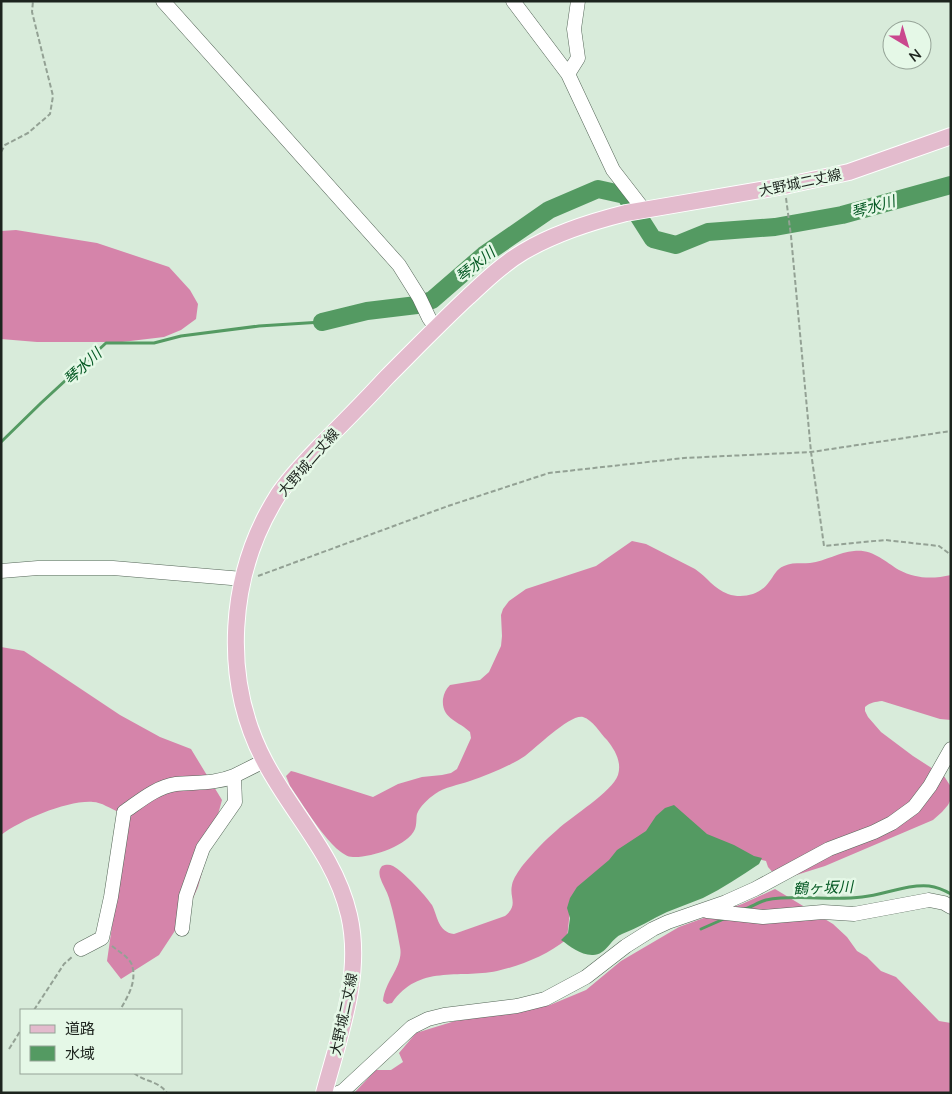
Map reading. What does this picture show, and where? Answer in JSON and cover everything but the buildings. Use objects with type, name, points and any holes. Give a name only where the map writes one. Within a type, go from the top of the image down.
[{"type":"main road","name":"大野城二丈線","points":[[324,1093],[352,982],[354,958],[350,917],[330,864],[264,761],[245,711],[236,659],[235,628],[243,579],[255,541],[279,494],[312,456],[436,328],[494,273],[522,253],[573,228],[644,210],[784,186],[849,172],[951,136]]},
{"type":"street","points":[[163,1],[399,265],[436,328]]},
{"type":"street","points":[[513,1],[568,74],[612,170],[644,210]]},
{"type":"street","points":[[568,74],[578,58],[574,29],[578,1]]},
{"type":"street","points":[[1,571],[38,568],[113,568],[243,579]]},
{"type":"street","points":[[338,1093],[343,1091],[412,1027],[428,1019],[444,1015],[517,1006],[545,998],[586,977],[638,937],[668,922],[726,902],[829,849],[874,832],[904,816],[914,807],[930,786],[951,749]]},
{"type":"street","points":[[81,949],[102,938],[111,897],[124,812],[152,792],[174,784],[221,781],[264,761]]},
{"type":"street","points":[[182,929],[186,896],[203,848],[235,802],[234,776]]},
{"type":"street","points":[[701,911],[763,918],[823,912],[854,914],[929,900],[944,903],[951,907]]},
{"type":"path","points":[[1,152],[4,146],[28,133],[50,114],[52,96],[32,12],[33,1]]},
{"type":"path","points":[[784,186],[791,236],[811,452],[824,546],[884,540],[939,546],[951,555]]},
{"type":"path","points":[[243,579],[259,576],[448,506],[548,473],[684,458],[811,452],[951,431]]},
{"type":"path","points":[[102,938],[132,964],[133,986],[121,1009]]},
{"type":"path","points":[[35,1009],[64,964],[81,949]]},
{"type":"path","points":[[9,1049],[20,1032]]},
{"type":"path","points":[[135,1074],[162,1086],[167,1093]]},
{"type":"shaded area","points":[[16,230],[97,243],[169,267],[190,290],[198,304],[196,319],[181,330],[164,337],[122,342],[37,342],[1,339],[1,231]]},
{"type":"shaded area","points":[[632,541],[646,544],[695,569],[719,589],[728,594],[739,596],[750,595],[761,590],[781,567],[816,562],[854,551],[873,554],[899,570],[918,577],[931,578],[951,575],[951,720],[940,719],[882,701],[871,703],[865,707],[868,717],[881,732],[944,776],[951,787],[951,799],[948,805],[933,820],[825,866],[790,877],[775,875],[768,867],[766,861],[749,857],[570,910],[567,939],[543,955],[516,966],[497,971],[440,975],[427,978],[414,983],[392,1003],[387,1004],[383,1001],[384,993],[397,967],[400,947],[391,904],[380,877],[379,871],[382,866],[393,866],[414,884],[432,905],[439,923],[449,933],[454,934],[505,916],[513,905],[511,890],[520,869],[548,838],[608,789],[618,775],[619,765],[617,756],[610,744],[593,724],[583,717],[577,717],[553,732],[525,756],[512,764],[435,794],[420,808],[417,814],[415,829],[405,841],[388,850],[360,857],[345,855],[327,839],[290,786],[286,776],[291,771],[373,797],[398,784],[422,777],[451,773],[457,769],[471,738],[470,732],[452,719],[445,711],[443,706],[444,695],[450,685],[480,680],[489,672],[501,646],[501,615],[509,601],[526,589],[596,566]]},
{"type":"shaded area","points":[[1,647],[24,651],[120,715],[160,737],[191,749],[222,800],[198,887],[186,914],[159,955],[121,979],[107,961],[118,884],[119,812],[96,802],[71,804],[32,817],[1,835]]},
{"type":"shaded area","points":[[775,889],[833,924],[847,937],[857,951],[867,957],[881,971],[896,977],[939,1021],[951,1023],[951,1093],[354,1093],[376,1070],[391,1070],[403,1062],[399,1053],[416,1033],[455,1021],[550,1005],[586,990],[621,961],[679,927],[742,904]]},
{"type":"water","points":[[674,805],[707,834],[762,858],[759,864],[703,898],[667,912],[618,936],[605,950],[597,955],[583,954],[561,940],[568,933],[570,918],[567,908],[570,898],[577,887],[609,860],[617,850],[646,831],[656,816],[665,808]]},
{"type":"waterway","name":"琴水川","points":[[322,322],[367,311],[417,305],[432,300],[484,255],[549,210],[598,189],[625,195],[653,239],[676,245],[708,232],[775,227],[842,215],[951,185]]},
{"type":"waterway","name":"琴水川","points":[[1,442],[106,343],[154,343],[181,336],[259,326],[322,322]]},
{"type":"waterway","name":"鶴ヶ坂川","points":[[745,909],[766,900],[777,898],[850,898],[921,886],[935,887],[951,894]]},
{"type":"waterway","name":"鶴ヶ坂川","points":[[701,929],[726,918]]}]
